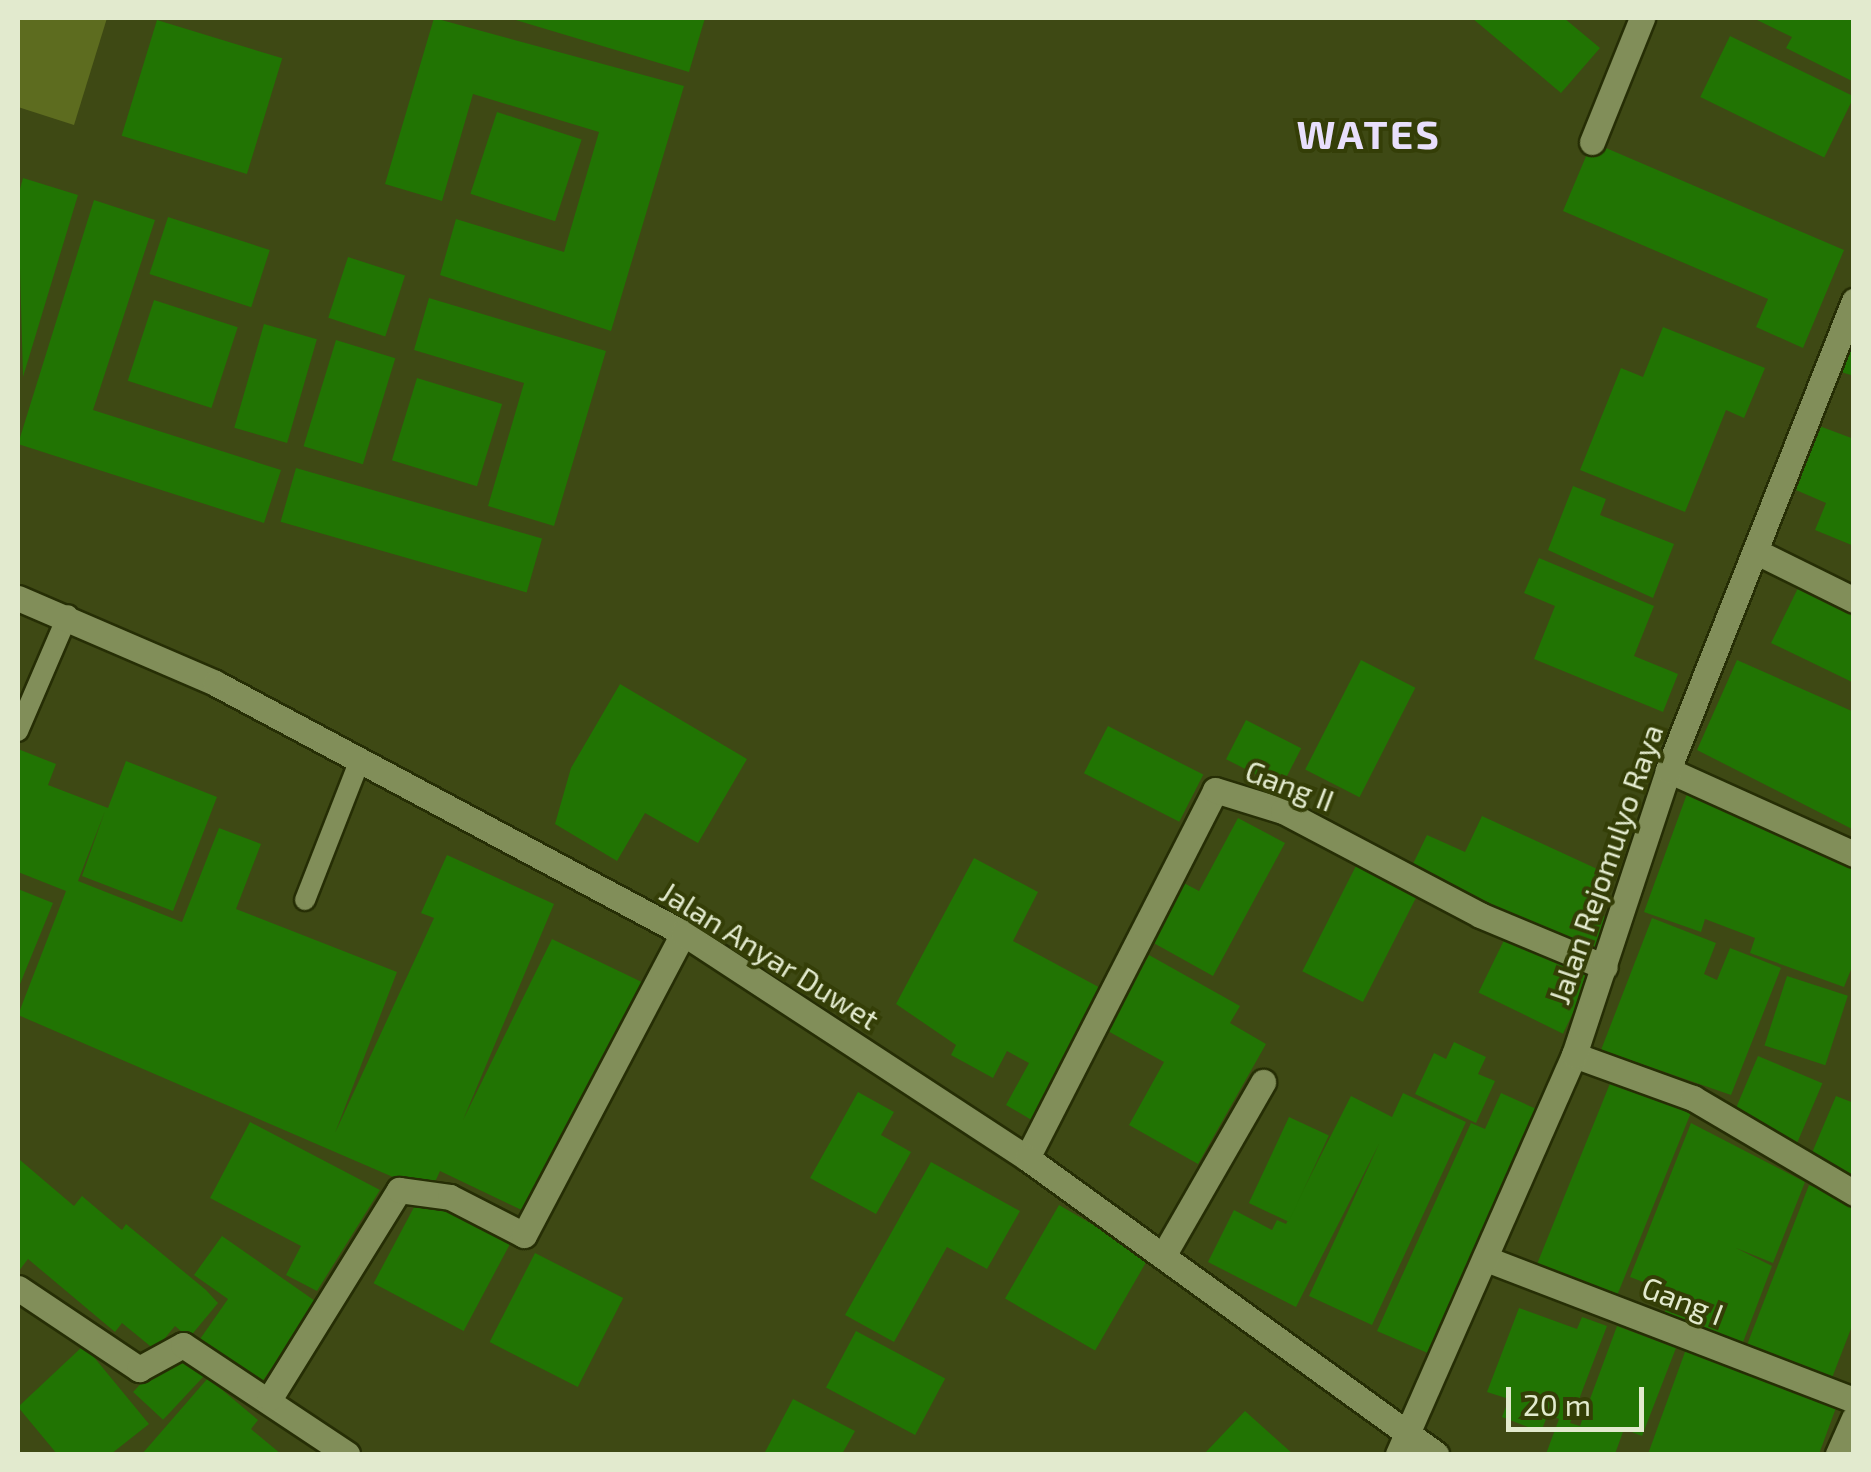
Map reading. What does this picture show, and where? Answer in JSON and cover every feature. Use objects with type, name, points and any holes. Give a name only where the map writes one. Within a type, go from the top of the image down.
[{"type":"street","points":[[1592,142],[1642,18]]},
{"type":"street","name":"Jalan Rejomulyo Raya","points":[[1404,1449],[1489,1260],[1574,1055],[1668,770],[1854,302]]},
{"type":"street","points":[[1755,552],[1854,600]]},
{"type":"street","name":"Jalan Anyar Duwet","points":[[18,598],[68,615],[360,760],[682,933],[1027,1158],[1163,1256],[1404,1449],[1436,1454]]},
{"type":"street","points":[[1668,770],[1854,854]]},
{"type":"street","name":"Gang II","points":[[1027,1158],[1215,790],[1283,811],[1480,914],[1606,967]]},
{"type":"street","points":[[270,1398],[398,1190],[450,1198],[524,1235],[682,933]]},
{"type":"street","points":[[1574,1055],[1693,1098],[1854,1194]]},
{"type":"street","points":[[1163,1256],[1263,1082]]},
{"type":"street","name":"Gang I","points":[[1489,1260],[1854,1400]]},
{"type":"street","points":[[18,1288],[139,1369],[176,1344],[270,1398],[347,1454]]},
{"type":"street","points":[[1838,1454],[1854,1418]]},
{"type":"lane","points":[[18,731],[68,615]]},
{"type":"lane","points":[[305,900],[360,760]]},
{"type":"green space","points":[[18,18],[107,18],[74,125],[18,107]]},
{"type":"building","points":[[434,18],[684,86],[611,331],[440,275],[456,219],[564,252],[599,132],[473,94],[442,201],[385,184]]},
{"type":"building","points":[[509,18],[705,18],[689,72]]},
{"type":"building","points":[[1472,18],[1564,18],[1600,48],[1561,93]]},
{"type":"building","points":[[1753,18],[1854,18],[1854,82],[1786,48],[1792,37]]},
{"type":"building","points":[[157,20],[282,58],[247,174],[122,136]]},
{"type":"building","points":[[1730,36],[1854,96],[1824,158],[1700,97]]},
{"type":"building","points":[[497,112],[582,140],[555,221],[470,194]]},
{"type":"building","points":[[1592,142],[1844,250],[1803,348],[1756,327],[1768,299],[1563,211]]},
{"type":"building","points":[[23,178],[78,195],[23,377],[18,196]]},
{"type":"building","points":[[94,200],[155,220],[93,410],[281,470],[264,523],[18,444]]},
{"type":"building","points":[[168,217],[270,250],[251,307],[149,274]]},
{"type":"building","points":[[348,257],[405,276],[385,336],[328,318]]},
{"type":"building","points":[[429,298],[606,351],[554,526],[488,506],[524,383],[414,350]]},
{"type":"building","points":[[154,300],[238,327],[211,408],[128,381]]},
{"type":"building","points":[[264,324],[317,339],[287,443],[234,428]]},
{"type":"building","points":[[1663,327],[1765,368],[1744,418],[1726,410],[1685,512],[1580,470],[1621,368],[1643,377]]},
{"type":"building","points":[[1854,336],[1854,376],[1841,372]]},
{"type":"building","points":[[336,340],[395,358],[363,464],[304,446]]},
{"type":"building","points":[[417,378],[502,404],[477,486],[392,460]]},
{"type":"building","points":[[1814,424],[1854,439],[1854,546],[1815,530],[1826,503],[1789,487]]},
{"type":"building","points":[[296,468],[542,539],[527,592],[281,522]]},
{"type":"building","points":[[1573,486],[1606,499],[1600,515],[1674,544],[1653,598],[1548,550]]},
{"type":"building","points":[[1539,558],[1654,606],[1634,656],[1678,674],[1663,712],[1534,659],[1555,606],[1524,593]]},
{"type":"building","points":[[1798,588],[1854,615],[1852,682],[1771,643]]},
{"type":"building","points":[[1361,660],[1415,688],[1360,797],[1305,770]]},
{"type":"building","points":[[1737,660],[1854,712],[1854,830],[1697,750]]},
{"type":"building","points":[[620,684],[747,759],[698,843],[645,813],[617,861],[555,824],[571,768]]},
{"type":"building","points":[[1246,720],[1301,748],[1281,787],[1226,759]]},
{"type":"building","points":[[1108,726],[1203,775],[1179,822],[1084,773]]},
{"type":"building","points":[[18,749],[56,764],[48,785],[108,808],[126,761],[217,797],[173,911],[82,876],[105,811],[78,881],[182,922],[219,828],[261,844],[236,909],[397,972],[335,1133],[434,918],[421,913],[447,855],[554,904],[463,1120],[552,939],[648,985],[530,1214],[440,1171],[430,1193],[18,1015],[66,891],[18,872]]},
{"type":"building","points":[[1688,791],[1854,867],[1854,962],[1844,987],[1750,953],[1755,938],[1705,919],[1701,932],[1644,912]]},
{"type":"building","points":[[1482,816],[1608,874],[1591,910],[1611,919],[1595,955],[1410,870],[1427,835],[1465,852]]},
{"type":"building","points":[[1238,818],[1285,843],[1213,976],[1150,941],[1182,882],[1199,891]]},
{"type":"building","points":[[974,858],[1038,892],[1013,941],[1106,991],[1035,1122],[1006,1105],[1029,1063],[1007,1051],[993,1078],[951,1055],[956,1045],[896,1004]]},
{"type":"building","points":[[1360,858],[1421,889],[1363,1002],[1302,971]]},
{"type":"building","points":[[18,889],[53,903],[18,989]]},
{"type":"building","points":[[1652,918],[1716,943],[1704,974],[1717,980],[1730,948],[1781,968],[1731,1095],[1601,1050]]},
{"type":"building","points":[[1507,934],[1591,975],[1563,1034],[1479,992]]},
{"type":"building","points":[[1149,955],[1240,1006],[1230,1023],[1266,1044],[1198,1164],[1129,1125],[1164,1062],[1106,1030]]},
{"type":"building","points":[[1787,976],[1848,996],[1825,1065],[1764,1045]]},
{"type":"building","points":[[1454,1042],[1486,1057],[1478,1074],[1495,1081],[1476,1123],[1415,1094],[1434,1053],[1446,1059]]},
{"type":"building","points":[[1758,1056],[1822,1083],[1796,1145],[1732,1118]]},
{"type":"building","points":[[1613,1076],[1693,1108],[1614,1303],[1534,1271]]},
{"type":"building","points":[[858,1092],[894,1112],[881,1135],[911,1152],[876,1214],[810,1178]]},
{"type":"building","points":[[1403,1093],[1466,1122],[1372,1325],[1309,1296],[1379,1144],[1296,1307],[1208,1262],[1234,1210],[1272,1230],[1277,1220],[1286,1224],[1351,1096],[1392,1117]]},
{"type":"building","points":[[1501,1093],[1543,1112],[1439,1358],[1377,1331],[1471,1123],[1485,1129]]},
{"type":"building","points":[[1836,1096],[1854,1103],[1854,1188],[1806,1167]]},
{"type":"building","points":[[1289,1117],[1329,1136],[1289,1222],[1249,1203]]},
{"type":"building","points":[[250,1122],[380,1190],[317,1291],[286,1275],[301,1246],[210,1198]]},
{"type":"building","points":[[1691,1123],[1805,1182],[1773,1263],[1736,1248],[1772,1266],[1740,1350],[1662,1319],[1672,1293],[1630,1277]]},
{"type":"building","points":[[20,1160],[74,1206],[82,1196],[122,1230],[126,1224],[206,1290],[218,1303],[189,1338],[175,1326],[155,1350],[122,1323],[115,1332],[28,1259],[18,1272]]},
{"type":"building","points":[[931,1162],[1020,1211],[987,1269],[947,1247],[894,1342],[845,1315]]},
{"type":"building","points":[[1809,1185],[1854,1202],[1854,1321],[1830,1383],[1745,1350]]},
{"type":"building","points":[[421,1194],[511,1242],[464,1331],[374,1283]]},
{"type":"building","points":[[1059,1205],[1149,1257],[1095,1351],[1005,1299]]},
{"type":"building","points":[[222,1236],[318,1303],[259,1386],[198,1342],[228,1299],[194,1275]]},
{"type":"building","points":[[535,1253],[623,1298],[578,1387],[490,1342]]},
{"type":"building","points":[[1519,1308],[1577,1329],[1582,1317],[1607,1326],[1570,1423],[1580,1426],[1617,1326],[1676,1348],[1642,1436],[1624,1429],[1615,1454],[1546,1454],[1559,1419],[1548,1414],[1541,1432],[1502,1417],[1509,1399],[1487,1392]]},
{"type":"building","points":[[856,1331],[945,1378],[915,1435],[826,1388]]},
{"type":"building","points":[[84,1345],[149,1424],[111,1454],[57,1454],[18,1407]]},
{"type":"building","points":[[174,1348],[204,1376],[163,1420],[133,1392]]},
{"type":"building","points":[[1686,1349],[1837,1405],[1819,1454],[1648,1454]]},
{"type":"building","points":[[208,1378],[258,1420],[251,1429],[281,1454],[142,1454]]},
{"type":"building","points":[[793,1399],[855,1431],[842,1454],[764,1454]]},
{"type":"building","points":[[1245,1411],[1293,1454],[1204,1454]]},
{"type":"district","name":"WATES","points":[[1369,133]]}]
